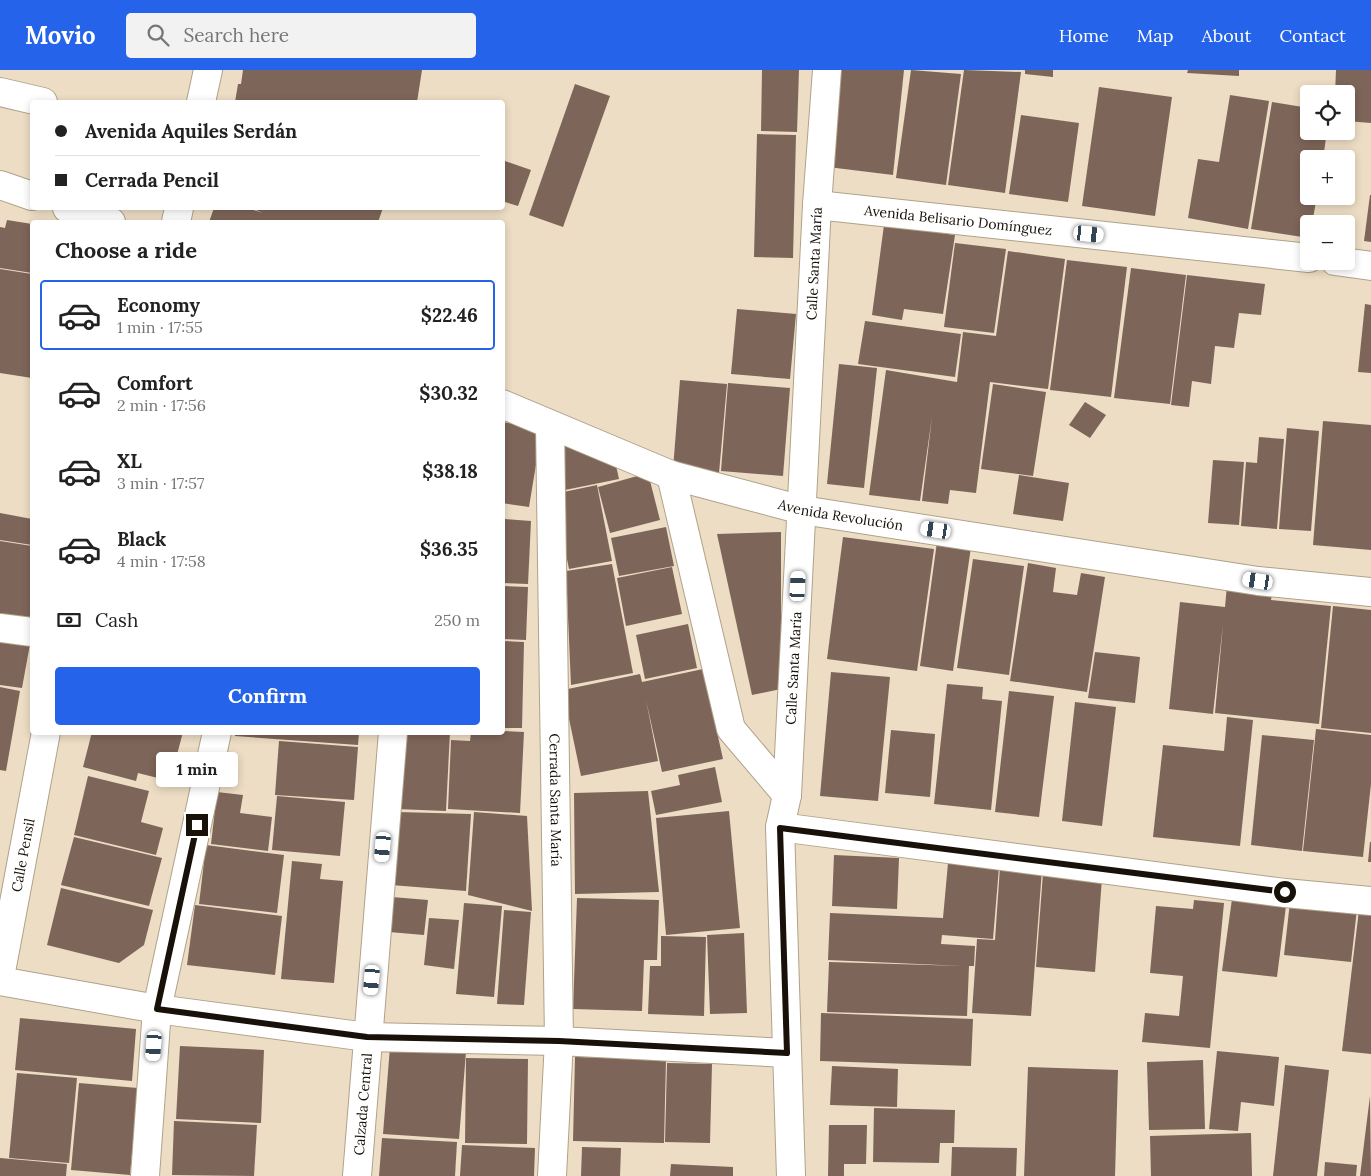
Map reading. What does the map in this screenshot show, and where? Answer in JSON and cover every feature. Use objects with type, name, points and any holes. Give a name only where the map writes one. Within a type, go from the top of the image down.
[{"type":"street","points":[[201,100],[208,70]]},
{"type":"street","name":"Calle Santa María","points":[[791,1176],[780,828],[787,795],[818,205],[827,70]]},
{"type":"street","points":[[0,92],[34,100]]},
{"type":"street","points":[[0,185],[30,195]]},
{"type":"street","name":"Avenida Belisario Domínguez","points":[[818,205],[1300,257]]},
{"type":"street","points":[[73,210],[105,220]]},
{"type":"street","points":[[1355,264],[1371,266]]},
{"type":"street","name":"Avenida Revolución","points":[[505,405],[671,475],[802,510],[1258,581],[1371,592]]},
{"type":"street","name":"Cerrada Santa María","points":[[550,425],[559,1041],[552,1176]]},
{"type":"street","points":[[671,475],[731,729],[787,795]]},
{"type":"street","points":[[0,628],[30,632]]},
{"type":"street","name":"Calle Pensil","points":[[0,979],[45,735]]},
{"type":"street","points":[[145,1176],[157,1009],[217,735]]},
{"type":"street","name":"Calzada Central","points":[[357,1176],[393,735]]},
{"type":"street","points":[[780,828],[1285,892],[1371,901]]},
{"type":"street","points":[[0,979],[157,1009],[367,1037],[559,1041],[787,1053]]},
{"type":"building","points":[[243,70],[422,70],[417,100],[235,100],[238,84],[241,84]]},
{"type":"building","points":[[762,70],[799,70],[797,132],[761,131]]},
{"type":"building","points":[[838,70],[904,70],[893,175],[828,167]]},
{"type":"building","points":[[911,70],[961,74],[946,185],[896,178]]},
{"type":"building","points":[[964,70],[1021,72],[1005,193],[948,185]]},
{"type":"building","points":[[1025,70],[1053,70],[1053,77],[1025,74]]},
{"type":"building","points":[[1188,70],[1239,70],[1239,76],[1187,73]]},
{"type":"building","points":[[1336,70],[1371,70],[1371,123],[1355,122],[1355,85],[1335,85]]},
{"type":"building","points":[[575,84],[610,96],[563,227],[529,215]]},
{"type":"building","points":[[1099,87],[1172,97],[1155,216],[1082,206]]},
{"type":"building","points":[[1230,95],[1269,101],[1248,229],[1188,218],[1198,159],[1219,162]]},
{"type":"building","points":[[1272,102],[1300,107],[1300,140],[1326,140],[1324,150],[1300,150],[1300,205],[1315,205],[1314,215],[1300,215],[1300,237],[1251,229]]},
{"type":"building","points":[[1021,115],[1079,123],[1068,202],[1009,194]]},
{"type":"building","points":[[757,134],[796,135],[793,258],[754,257]]},
{"type":"building","points":[[505,161],[531,170],[518,206],[505,202]]},
{"type":"building","points":[[1371,195],[1371,242],[1364,241]]},
{"type":"building","points":[[213,210],[253,210],[263,213],[256,210],[382,210],[379,220],[210,220]]},
{"type":"building","points":[[7,220],[30,224],[30,273],[0,268],[0,227],[5,228]]},
{"type":"building","points":[[884,225],[955,235],[943,314],[904,309],[902,320],[872,315]]},
{"type":"building","points":[[955,243],[1006,249],[994,333],[944,327]]},
{"type":"building","points":[[1008,251],[1065,259],[1048,389],[990,382],[976,493],[950,490],[948,504],[922,501],[932,417],[920,501],[869,495],[886,370],[957,382],[963,332],[996,336]]},
{"type":"building","points":[[1067,260],[1127,267],[1111,397],[1050,390]]},
{"type":"building","points":[[1131,268],[1186,275],[1170,404],[1114,398]]},
{"type":"building","points":[[0,269],[30,274],[30,378],[0,373]]},
{"type":"building","points":[[1187,275],[1265,284],[1261,315],[1239,313],[1234,348],[1215,346],[1211,384],[1192,381],[1189,407],[1171,405]]},
{"type":"building","points":[[1365,304],[1371,305],[1371,373],[1358,372]]},
{"type":"building","points":[[737,309],[796,314],[790,379],[731,374]]},
{"type":"building","points":[[865,321],[961,334],[955,377],[858,364]]},
{"type":"building","points":[[839,364],[877,368],[864,488],[827,484]]},
{"type":"building","points":[[680,380],[727,384],[719,473],[673,469]]},
{"type":"building","points":[[728,383],[790,388],[783,476],[721,471]]},
{"type":"building","points":[[993,384],[1046,392],[1033,476],[981,469]]},
{"type":"building","points":[[1085,402],[1106,415],[1090,438],[1069,425]]},
{"type":"building","points":[[1323,421],[1371,425],[1371,550],[1313,545]]},
{"type":"building","points":[[505,422],[542,428],[529,507],[505,503]]},
{"type":"building","points":[[1287,428],[1319,431],[1311,531],[1279,529]]},
{"type":"building","points":[[1259,437],[1284,439],[1277,529],[1241,526],[1246,462],[1257,463]]},
{"type":"building","points":[[574,443],[615,461],[619,479],[565,490],[556,447]]},
{"type":"building","points":[[1213,460],[1244,462],[1239,525],[1208,523]]},
{"type":"building","points":[[648,473],[660,520],[610,533],[598,487]]},
{"type":"building","points":[[1019,475],[1069,483],[1063,521],[1013,514]]},
{"type":"building","points":[[597,485],[612,561],[569,569],[554,494]]},
{"type":"building","points":[[0,513],[30,519],[30,545],[0,540]]},
{"type":"building","points":[[505,519],[531,521],[528,584],[505,583]]},
{"type":"building","points":[[666,527],[674,566],[619,576],[611,538]]},
{"type":"building","points":[[781,532],[781,689],[752,695],[717,534]]},
{"type":"building","points":[[843,537],[934,549],[917,671],[827,659]]},
{"type":"building","points":[[0,541],[30,546],[30,629],[0,624]]},
{"type":"building","points":[[937,542],[971,547],[953,671],[920,666]]},
{"type":"building","points":[[973,559],[1024,566],[1009,675],[957,668]]},
{"type":"building","points":[[1028,563],[1056,568],[1053,592],[1077,595],[1081,573],[1105,577],[1087,692],[1010,681]]},
{"type":"building","points":[[612,564],[633,673],[571,685],[566,571]]},
{"type":"building","points":[[672,567],[682,614],[626,626],[617,578]]},
{"type":"building","points":[[1227,585],[1273,589],[1271,600],[1331,606],[1319,724],[1215,713],[1223,624],[1213,714],[1169,709],[1180,602],[1225,607]]},
{"type":"building","points":[[505,586],[528,587],[526,640],[505,639]]},
{"type":"building","points":[[1333,606],[1371,610],[1371,733],[1321,728]]},
{"type":"building","points":[[688,624],[697,668],[645,679],[636,635]]},
{"type":"building","points":[[0,639],[30,644],[22,688],[0,685]]},
{"type":"building","points":[[505,641],[524,642],[522,728],[505,728]]},
{"type":"building","points":[[1095,652],[1140,657],[1135,703],[1088,698]]},
{"type":"building","points":[[703,669],[723,759],[662,772],[646,700],[658,761],[581,776],[563,690],[640,674],[642,682]]},
{"type":"building","points":[[831,672],[890,677],[878,801],[820,796]]},
{"type":"building","points":[[947,684],[983,687],[982,699],[1002,701],[991,810],[934,804]]},
{"type":"building","points":[[0,687],[20,691],[6,771],[0,770]]},
{"type":"building","points":[[1009,691],[1054,696],[1039,817],[995,812]]},
{"type":"building","points":[[1075,702],[1116,707],[1102,826],[1062,821]]},
{"type":"building","points":[[1227,717],[1253,720],[1240,846],[1153,837],[1163,745],[1224,751]]},
{"type":"building","points":[[1316,729],[1371,735],[1371,784],[1363,857],[1303,851]]},
{"type":"building","points":[[891,730],[935,734],[930,797],[885,793]]},
{"type":"building","points":[[505,731],[524,732],[520,813],[448,809],[451,740],[470,741],[471,735],[505,735]]},
{"type":"building","points":[[91,735],[182,735],[170,781],[138,773],[136,781],[83,767]]},
{"type":"building","points":[[235,735],[359,735],[358,745]]},
{"type":"building","points":[[399,735],[450,735],[446,811],[396,809]]},
{"type":"building","points":[[1262,735],[1314,740],[1302,851],[1251,845]]},
{"type":"building","points":[[279,741],[358,747],[354,800],[275,795]]},
{"type":"building","points":[[715,767],[722,802],[656,815],[651,791],[680,785],[678,775]]},
{"type":"building","points":[[88,776],[149,791],[141,822],[163,828],[156,855],[74,835]]},
{"type":"building","points":[[648,791],[659,892],[575,894],[574,793]]},
{"type":"building","points":[[217,792],[243,795],[240,813],[272,817],[268,851],[211,844]]},
{"type":"building","points":[[277,796],[345,802],[340,856],[272,850]]},
{"type":"building","points":[[729,811],[740,928],[666,935],[656,818]]},
{"type":"building","points":[[398,812],[471,814],[466,891],[391,885]]},
{"type":"building","points":[[474,812],[527,816],[532,911],[468,895]]},
{"type":"building","points":[[74,837],[162,858],[149,906],[61,885]]},
{"type":"building","points":[[1370,842],[1371,862],[1368,862]]},
{"type":"building","points":[[206,845],[284,855],[277,913],[199,904]]},
{"type":"building","points":[[834,855],[899,858],[897,909],[832,906]]},
{"type":"building","points":[[292,861],[322,864],[320,879],[343,881],[334,983],[281,979]]},
{"type":"building","points":[[948,863],[999,867],[993,939],[942,935],[941,944],[975,946],[974,966],[969,966],[967,1016],[827,1012],[829,962],[963,966],[828,960],[830,913],[943,918]]},
{"type":"building","points":[[1000,867],[1042,869],[1031,1016],[972,1013],[977,939],[995,940]]},
{"type":"building","points":[[1043,873],[1102,878],[1095,972],[1036,967]]},
{"type":"building","points":[[61,888],[153,910],[144,945],[119,963],[47,945]]},
{"type":"building","points":[[392,897],[428,900],[424,935],[389,932]]},
{"type":"building","points":[[577,898],[659,900],[657,960],[644,960],[642,1011],[573,1009]]},
{"type":"building","points":[[1232,899],[1286,906],[1277,977],[1222,971]]},
{"type":"building","points":[[1194,900],[1224,903],[1210,1048],[1142,1042],[1145,1013],[1179,1016],[1183,976],[1150,973],[1156,906],[1193,909]]},
{"type":"building","points":[[1290,902],[1357,909],[1351,962],[1284,955]]},
{"type":"building","points":[[464,903],[502,906],[494,997],[456,994]]},
{"type":"building","points":[[195,905],[282,916],[275,975],[187,965]]},
{"type":"building","points":[[504,910],[531,912],[524,1005],[497,1004]]},
{"type":"building","points":[[1359,910],[1371,911],[1371,1054],[1342,1051]]},
{"type":"building","points":[[429,918],[459,920],[454,969],[424,965]]},
{"type":"building","points":[[744,933],[747,1013],[710,1014],[707,935]]},
{"type":"building","points":[[661,936],[706,937],[704,1016],[648,1014],[650,966],[661,966]]},
{"type":"building","points":[[821,1013],[973,1019],[971,1066],[820,1061]]},
{"type":"building","points":[[20,1018],[136,1029],[132,1081],[15,1070]]},
{"type":"building","points":[[180,1046],[264,1050],[261,1123],[176,1119]]},
{"type":"building","points":[[390,1047],[466,1052],[459,1139],[383,1134]]},
{"type":"building","points":[[1217,1051],[1279,1057],[1274,1106],[1241,1102],[1238,1131],[1209,1129]]},
{"type":"building","points":[[575,1057],[666,1059],[664,1143],[573,1141]]},
{"type":"building","points":[[466,1058],[528,1059],[527,1144],[465,1143]]},
{"type":"building","points":[[1203,1060],[1205,1129],[1149,1130],[1147,1062]]},
{"type":"building","points":[[667,1063],[712,1064],[710,1143],[665,1142]]},
{"type":"building","points":[[1285,1065],[1329,1070],[1317,1176],[1273,1176]]},
{"type":"building","points":[[832,1066],[898,1069],[897,1107],[830,1105]]},
{"type":"building","points":[[1028,1067],[1118,1070],[1115,1176],[1024,1176]]},
{"type":"building","points":[[17,1073],[77,1078],[69,1163],[9,1158]]},
{"type":"building","points":[[79,1083],[138,1088],[130,1175],[71,1170]]},
{"type":"building","points":[[1370,1096],[1371,1176],[1360,1176]]},
{"type":"building","points":[[874,1108],[955,1110],[954,1143],[940,1143],[939,1163],[873,1162]]},
{"type":"building","points":[[174,1121],[257,1125],[254,1176],[172,1175]]},
{"type":"building","points":[[829,1125],[867,1125],[866,1164],[844,1164],[844,1176],[828,1176]]},
{"type":"building","points":[[1251,1133],[1252,1176],[1151,1176],[1150,1136]]},
{"type":"building","points":[[382,1138],[457,1142],[455,1176],[379,1176]]},
{"type":"building","points":[[462,1145],[535,1148],[534,1176],[460,1176]]},
{"type":"building","points":[[582,1147],[621,1148],[620,1176],[581,1176]]},
{"type":"building","points":[[952,1147],[1017,1148],[1016,1176],[951,1176]]},
{"type":"building","points":[[0,1158],[67,1164],[66,1176],[0,1176]]},
{"type":"building","points":[[1325,1162],[1357,1165],[1356,1176],[1324,1176]]},
{"type":"building","points":[[671,1164],[733,1167],[733,1176],[670,1176]]},
{"type":"route","points":[[197,825],[157,1009],[367,1037],[559,1041],[787,1053],[780,828],[1285,892]]}]
